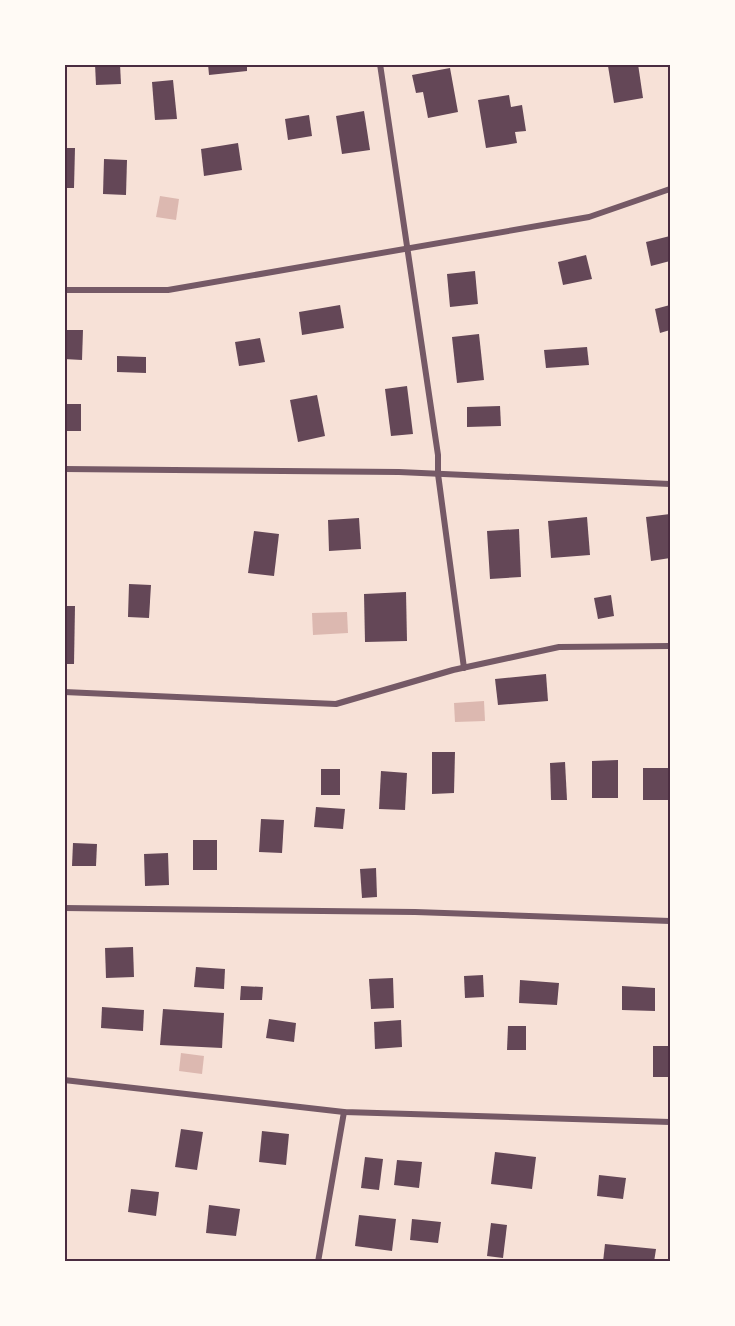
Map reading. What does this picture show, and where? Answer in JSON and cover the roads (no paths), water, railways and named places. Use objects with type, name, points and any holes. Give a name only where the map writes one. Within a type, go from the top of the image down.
[{"type":"street","points":[[380,64],[438,455],[438,474],[464,668]]},
{"type":"street","points":[[64,290],[168,290],[408,250],[589,217],[670,189]]},
{"type":"street","points":[[64,469],[438,474],[670,484]]},
{"type":"street","points":[[64,692],[336,704],[464,668],[559,647],[670,646]]},
{"type":"street","points":[[64,908],[415,912],[670,921]]},
{"type":"street","points":[[64,1080],[344,1112],[670,1122]]},
{"type":"street","points":[[318,1262],[344,1112]]}]
